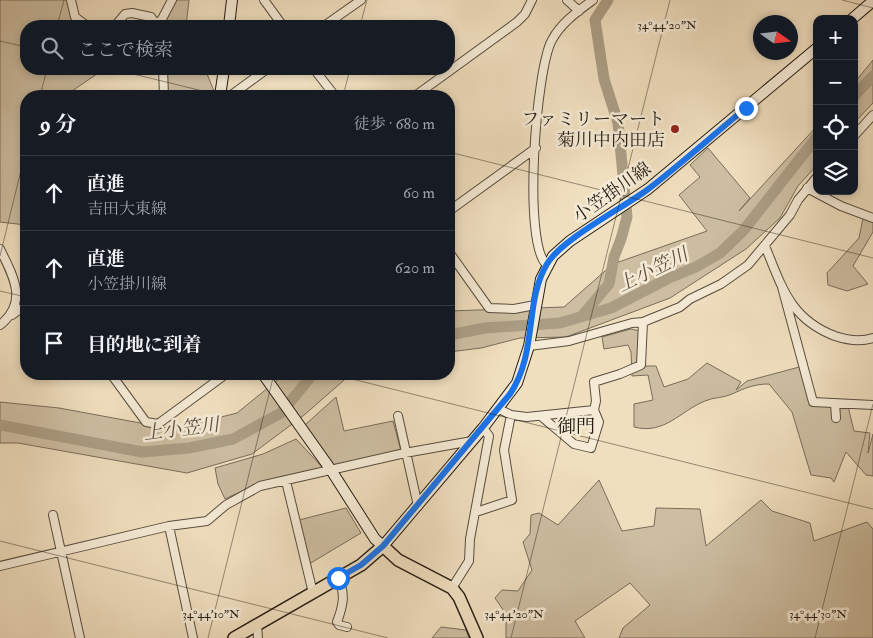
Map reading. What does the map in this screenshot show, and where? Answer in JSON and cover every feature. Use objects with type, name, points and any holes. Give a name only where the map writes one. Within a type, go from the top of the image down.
[{"type":"main road","points":[[230,20],[232,0]]},
{"type":"main road","points":[[857,15],[873,1]]},
{"type":"main road","name":"小笠掛川線","points":[[383,546],[499,409],[517,383],[530,344],[534,308],[541,279],[547,265],[570,241],[633,199],[813,51]]},
{"type":"main road","points":[[221,90],[223,75]]},
{"type":"main road","points":[[268,380],[331,470],[375,539],[398,560],[452,588],[459,597],[477,638]]},
{"type":"main road","points":[[234,638],[361,565],[383,546]]},
{"type":"street","points":[[71,0],[75,17],[79,20]]},
{"type":"street","points":[[161,20],[172,0]]},
{"type":"street","points":[[264,0],[279,20]]},
{"type":"street","points":[[333,20],[361,0]]},
{"type":"street","points":[[455,67],[517,22],[525,14],[532,0]]},
{"type":"street","points":[[567,0],[580,11]]},
{"type":"street","points":[[547,265],[540,258],[532,204],[542,73],[546,54],[552,40],[562,26],[593,0]]},
{"type":"street","points":[[120,20],[124,14],[132,12],[151,17],[153,20]]},
{"type":"street","points":[[163,75],[164,90]]},
{"type":"street","points":[[238,90],[258,75]]},
{"type":"street","points":[[318,75],[330,90]]},
{"type":"street","points":[[423,90],[444,75]]},
{"type":"street","points":[[858,132],[873,115]]},
{"type":"street","points":[[455,207],[536,148]]},
{"type":"street","points":[[530,344],[569,342],[632,323],[643,322],[680,307],[690,299],[733,277],[748,265],[765,246],[790,215],[813,181]]},
{"type":"street","points":[[807,188],[841,206],[873,218]]},
{"type":"street","points":[[765,246],[782,287],[813,402],[873,405]]},
{"type":"street","points":[[0,249],[16,286],[17,296],[12,315]]},
{"type":"street","points":[[455,260],[489,308],[534,308]]},
{"type":"street","points":[[782,287],[801,317],[814,327],[846,340],[873,338]]},
{"type":"street","points":[[0,325],[20,309]]},
{"type":"street","points":[[542,417],[574,444],[591,448],[599,422],[594,410],[596,401],[594,382],[641,365],[643,322]]},
{"type":"street","points":[[115,380],[146,422],[158,424],[218,380]]},
{"type":"street","points":[[835,403],[836,418]]},
{"type":"street","points":[[499,409],[511,415],[542,417],[547,414],[594,410]]},
{"type":"street","points":[[476,512],[512,500],[504,450],[511,415]]},
{"type":"street","points":[[398,416],[418,506]]},
{"type":"street","points":[[452,588],[469,561],[470,539],[489,436],[483,428]]},
{"type":"street","points":[[0,566],[169,526],[207,521],[226,505],[260,486],[405,453],[472,441]]},
{"type":"street","points":[[286,481],[312,593]]},
{"type":"street","points":[[53,515],[80,638]]},
{"type":"street","points":[[169,526],[194,638]]},
{"type":"street","points":[[338,578],[343,589],[344,605],[337,622],[339,625],[347,627]]},
{"type":"street","points":[[256,625],[259,629],[258,638]]},
{"type":"shaded area","points":[[0,0],[70,0],[72,20],[20,20],[20,75],[95,75],[74,90],[20,90],[20,224],[0,222]]},
{"type":"shaded area","points":[[173,0],[189,0],[187,20],[165,20]]},
{"type":"shaded area","points":[[873,60],[873,103],[858,119],[858,105],[858,78]]},
{"type":"shaded area","points":[[166,75],[207,75],[214,90],[167,90]]},
{"type":"shaded area","points":[[813,130],[813,169],[798,186],[780,218],[746,249],[670,298],[566,337],[520,338],[481,348],[455,351],[455,311],[564,307],[613,264],[707,231],[679,195],[700,177],[690,165],[708,148],[750,198],[739,211]]},
{"type":"shaded area","points":[[863,218],[873,222],[873,232],[853,266],[868,284],[847,291],[828,285],[827,273],[859,238]]},
{"type":"shaded area","points":[[631,329],[640,331],[641,362],[645,366],[656,366],[664,387],[688,379],[707,363],[741,382],[736,390],[747,381],[803,366],[814,398],[847,402],[854,431],[870,433],[868,453],[873,434],[873,476],[866,475],[846,452],[834,482],[831,478],[811,475],[792,412],[769,384],[745,388],[729,395],[705,401],[672,421],[655,428],[634,427],[634,404],[653,400],[648,375],[632,376],[631,352],[628,345],[604,349],[602,337]]},
{"type":"shaded area","points":[[278,380],[344,380],[303,416],[252,454],[187,473],[18,443],[0,443],[0,402],[59,408],[173,429],[237,413]]},
{"type":"shaded area","points":[[336,397],[344,431],[393,421],[401,451],[333,467],[305,425]]},
{"type":"shaded area","points":[[296,439],[323,468],[272,480],[225,499],[218,484],[215,468],[263,454]]},
{"type":"shaded area","points":[[599,480],[622,531],[654,526],[656,508],[700,509],[706,546],[761,500],[772,511],[810,523],[814,541],[867,522],[873,529],[873,638],[619,638],[623,628],[650,605],[630,583],[575,621],[585,638],[506,638],[506,614],[495,598],[502,590],[518,591],[532,570],[523,542],[530,534],[531,515],[539,513],[558,525]]},
{"type":"shaded area","points":[[346,508],[361,533],[309,564],[299,520]]},
{"type":"shaded area","points":[[441,627],[466,630],[469,638],[432,638]]},
{"type":"waterway","points":[[582,316],[609,284],[614,257],[627,217],[618,123],[604,79],[595,20],[608,0]]},
{"type":"waterway","name":"上小笠川","points":[[858,92],[873,76]]},
{"type":"waterway","name":"上小笠川","points":[[455,334],[485,328],[560,323],[611,308],[669,278],[696,267],[720,253],[743,231],[813,142]]},
{"type":"waterway","name":"上小笠川","points":[[0,425],[142,452],[189,448],[233,439],[281,413],[308,380]]},
{"type":"place","name":"ファミリーマート 菊川中内田店","points":[[675,129]]},
{"type":"district","name":"御門","points":[[576,426]]},
{"type":"route","points":[[338,578],[361,565],[383,546],[510,394],[517,383],[526,360],[541,279],[547,265],[554,256],[570,241],[648,189],[746,108]]}]
